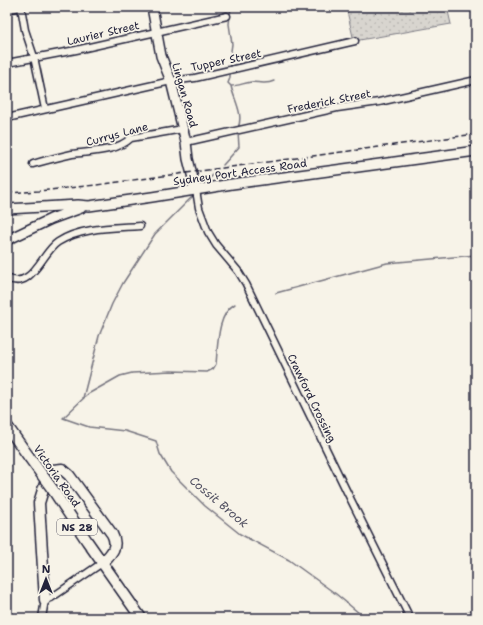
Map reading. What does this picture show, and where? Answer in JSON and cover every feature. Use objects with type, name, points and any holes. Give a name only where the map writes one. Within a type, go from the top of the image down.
[{"type":"main road","name":"Lingan Road","points":[[152,7],[161,56],[171,81],[196,190]]},
{"type":"main road","name":"Sydney Port Access Road","points":[[7,209],[78,205],[89,206],[232,184],[476,151]]},
{"type":"main road","points":[[7,240],[50,219],[76,209],[89,206]]},
{"type":"main road","name":"Victoria Road","points":[[7,426],[141,618]]},
{"type":"main road","points":[[46,600],[39,503],[47,477],[53,470],[62,469],[69,475],[112,534],[115,542],[115,548],[102,563]]},
{"type":"street","points":[[7,10],[21,7],[25,30],[34,57],[45,109]]},
{"type":"street","name":"Laurier Street","points":[[7,62],[76,50],[227,16]]},
{"type":"street","name":"Tupper Street","points":[[7,118],[171,81],[195,78],[355,41]]},
{"type":"street","name":"Frederick Street","points":[[186,142],[337,108],[379,102],[476,80]]},
{"type":"street","name":"Currys Lane","points":[[33,164],[72,154],[91,153],[110,148],[125,144],[131,138],[183,129]]},
{"type":"street","name":"Crawford Crossing","points":[[196,190],[199,208],[208,232],[216,245],[238,270],[246,284],[410,618]]},
{"type":"street","points":[[7,278],[18,280],[24,279],[35,270],[49,250],[57,242],[66,238],[98,230],[140,226]]},
{"type":"street","points":[[42,618],[46,600],[102,563]]},
{"type":"shaded area","points":[[346,7],[447,7],[451,24],[354,41]]},
{"type":"waterway","points":[[230,68],[232,44],[229,24],[231,7]]},
{"type":"waterway","points":[[230,72],[228,83],[231,86],[251,82],[265,83],[274,81]]},
{"type":"waterway","points":[[231,86],[239,112],[240,123],[238,128]]},
{"type":"waterway","points":[[223,165],[239,147],[238,132]]},
{"type":"waterway","points":[[203,185],[216,172]]},
{"type":"waterway","points":[[83,398],[99,336],[112,304],[123,283],[155,234],[194,195]]},
{"type":"waterway","points":[[276,293],[387,263],[476,255]]},
{"type":"waterway","name":"Cossit Brook","points":[[235,304],[229,309],[222,322],[218,339],[216,364],[213,369],[207,372],[171,371],[132,373],[120,376],[88,394],[63,418],[89,427],[125,431],[156,441],[160,454],[171,472],[205,506],[240,534],[289,560],[336,594],[365,618]]},
{"type":"waterway","points":[[7,469],[11,465]]},
{"type":"waterway","points":[[456,618],[476,609]]},
{"type":"railway","points":[[7,193],[96,185],[476,134]]}]
